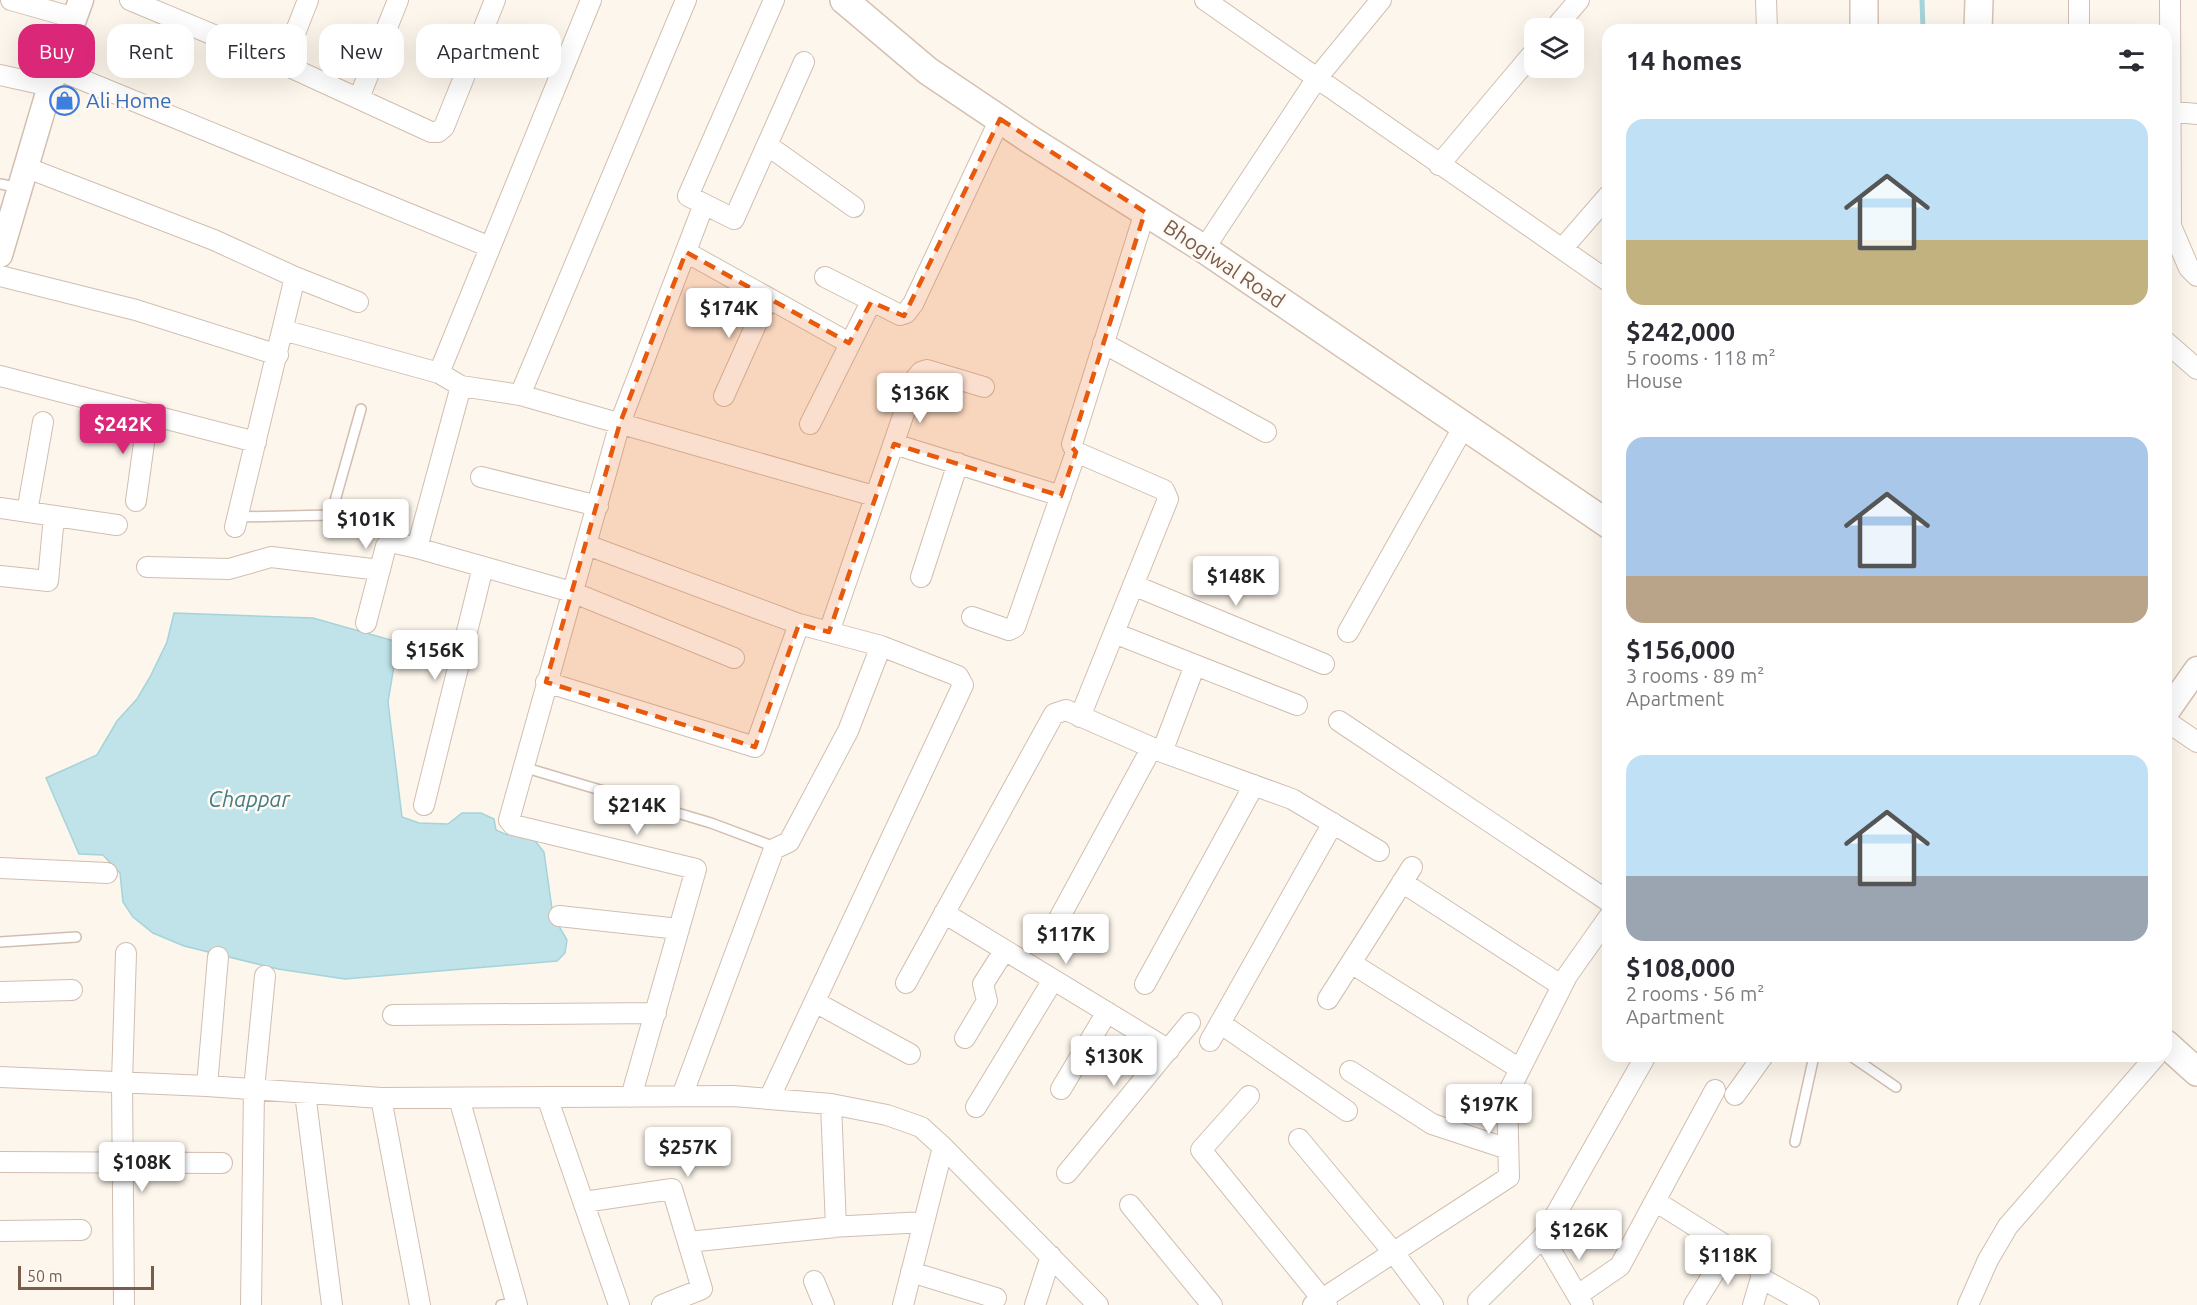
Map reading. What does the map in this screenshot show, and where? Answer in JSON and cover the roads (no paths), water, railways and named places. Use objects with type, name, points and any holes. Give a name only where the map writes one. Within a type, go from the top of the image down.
[{"type":"main road","name":"Bhogiwal Road","points":[[844,0],[928,71],[1204,249],[1602,520]]},
{"type":"main road","points":[[1864,0],[1864,24]]},
{"type":"main road","points":[[1978,24],[1979,0]]},
{"type":"main road","points":[[2172,1049],[2197,1072]]},
{"type":"street","points":[[11,0],[78,9],[73,24]]},
{"type":"street","points":[[130,0],[206,32]]},
{"type":"street","points":[[299,24],[308,0]]},
{"type":"street","points":[[359,98],[398,0]]},
{"type":"street","points":[[307,75],[431,132],[438,132],[444,127],[495,0]]},
{"type":"street","points":[[439,373],[591,0]]},
{"type":"street","points":[[520,395],[686,0]]},
{"type":"street","points":[[774,0],[688,196],[734,219],[804,62]]},
{"type":"street","points":[[1205,0],[1602,277]]},
{"type":"street","points":[[1204,249],[1317,78],[1381,0]]},
{"type":"street","points":[[1564,18],[1579,0]]},
{"type":"street","points":[[1766,0],[1767,24]]},
{"type":"street","points":[[2079,0],[2079,24]]},
{"type":"street","points":[[2170,0],[2170,24]]},
{"type":"street","points":[[1439,165],[1524,64]]},
{"type":"street","points":[[0,75],[18,76]]},
{"type":"street","points":[[0,255],[15,180],[53,78],[490,248]]},
{"type":"street","points":[[2172,111],[2197,114]]},
{"type":"street","points":[[825,277],[900,315],[906,313],[913,304],[1000,119]]},
{"type":"street","points":[[767,146],[854,207]]},
{"type":"street","points":[[15,180],[214,240],[295,277],[358,302]]},
{"type":"street","points":[[1562,249],[1602,203]]},
{"type":"street","points":[[631,1096],[696,869],[513,825],[509,820],[522,766],[620,423],[704,204]]},
{"type":"street","points":[[1080,717],[1168,499],[1167,494],[1076,452],[1071,444],[1145,212]]},
{"type":"street","points":[[2172,228],[2189,268],[2197,276]]},
{"type":"street","points":[[686,252],[849,343]]},
{"type":"street","points":[[0,276],[136,310],[278,355]]},
{"type":"street","points":[[236,522],[295,277]]},
{"type":"street","points":[[724,396],[768,298]]},
{"type":"street","points":[[810,424],[871,302]]},
{"type":"street","points":[[284,330],[439,373],[461,386],[520,395],[874,496]]},
{"type":"street","points":[[1103,343],[1266,432]]},
{"type":"street","points":[[2172,347],[2197,369]]},
{"type":"street","points":[[829,632],[916,378],[921,372],[927,370],[984,387]]},
{"type":"street","points":[[0,376],[256,442]]},
{"type":"street","points":[[417,548],[461,386]]},
{"type":"street","points":[[136,501],[148,414]]},
{"type":"street","points":[[27,512],[43,422]]},
{"type":"street","points":[[1348,632],[1464,426]]},
{"type":"street","points":[[894,444],[1061,496]]},
{"type":"street","points":[[972,617],[1009,630],[1015,627],[1076,452]]},
{"type":"street","points":[[921,577],[958,464]]},
{"type":"street","points":[[481,477],[597,506]]},
{"type":"street","points":[[0,508],[117,525]]},
{"type":"street","points":[[0,576],[48,581],[54,516]]},
{"type":"street","points":[[366,623],[388,543],[417,548],[572,592],[734,658]]},
{"type":"street","points":[[587,545],[799,624],[881,646],[958,676],[963,685],[769,1099]]},
{"type":"street","points":[[147,567],[229,569],[271,557],[380,570]]},
{"type":"street","points":[[424,805],[483,567]]},
{"type":"street","points":[[1133,585],[1324,664]]},
{"type":"street","points":[[546,682],[755,747],[799,624]]},
{"type":"street","points":[[1114,633],[1297,705]]},
{"type":"street","points":[[682,1096],[775,847],[789,842],[848,731],[881,646]]},
{"type":"street","points":[[1056,924],[1157,750],[1195,665]]},
{"type":"street","points":[[2172,704],[2197,669]]},
{"type":"street","points":[[906,982],[1054,714],[1066,710],[1157,750],[1292,799],[1378,851]]},
{"type":"street","points":[[1339,721],[1602,897]]},
{"type":"street","points":[[2172,725],[2197,742]]},
{"type":"street","points":[[1145,984],[1254,785]]},
{"type":"street","points":[[1210,1041],[1333,824]]},
{"type":"street","points":[[0,868],[107,873]]},
{"type":"street","points":[[1328,999],[1407,874],[1562,986]]},
{"type":"street","points":[[944,914],[1169,1050]]},
{"type":"street","points":[[559,916],[679,929]]},
{"type":"street","points":[[1250,1096],[1201,1150],[1321,1303],[1509,1177],[1507,1095],[1562,986],[1602,927]]},
{"type":"street","points":[[964,1038],[987,1001],[984,984],[1004,951]]},
{"type":"street","points":[[124,1305],[122,1082],[126,953]]},
{"type":"street","points":[[207,1086],[218,957]]},
{"type":"street","points":[[1351,963],[1520,1069]]},
{"type":"street","points":[[251,1305],[254,1089],[265,975]]},
{"type":"street","points":[[976,1107],[1053,980]]},
{"type":"street","points":[[0,992],[72,990]]},
{"type":"street","points":[[815,1002],[910,1054]]},
{"type":"street","points":[[1060,1089],[1107,1012]]},
{"type":"street","points":[[393,1015],[656,1013]]},
{"type":"street","points":[[1067,1173],[1190,1023]]},
{"type":"street","points":[[1220,1023],[1347,1111]]},
{"type":"street","points":[[1478,1301],[1543,1237],[1642,1062]]},
{"type":"street","points":[[1735,1095],[1759,1062]]},
{"type":"street","points":[[1968,1305],[1988,1260],[2008,1226],[2151,1062]]},
{"type":"street","points":[[1350,1071],[1432,1124],[1508,1149]]},
{"type":"street","points":[[0,1077],[207,1086],[381,1098],[682,1096],[769,1099],[831,1104],[887,1115],[921,1127],[1098,1305]]},
{"type":"street","points":[[1543,1237],[1580,1300],[1620,1266],[1715,1090]]},
{"type":"street","points":[[305,1093],[332,1305]]},
{"type":"street","points":[[547,1097],[619,1305]]},
{"type":"street","points":[[381,1098],[420,1305]]},
{"type":"street","points":[[459,1098],[512,1304]]},
{"type":"street","points":[[831,1104],[836,1227],[831,1227]]},
{"type":"street","points":[[1299,1139],[1394,1252],[1433,1305]]},
{"type":"street","points":[[903,1305],[943,1147]]},
{"type":"street","points":[[0,1161],[222,1163]]},
{"type":"street","points":[[584,1202],[672,1189],[702,1289],[662,1305]]},
{"type":"street","points":[[1655,1201],[1761,1268],[1761,1278],[1753,1305]]},
{"type":"street","points":[[1130,1205],[1212,1305]]},
{"type":"street","points":[[688,1242],[831,1227],[924,1222]]},
{"type":"street","points":[[0,1232],[81,1230]]},
{"type":"street","points":[[1694,1305],[1730,1247]]},
{"type":"street","points":[[1035,1305],[1051,1256]]},
{"type":"street","points":[[911,1272],[996,1298]]},
{"type":"street","points":[[1761,1278],[1809,1305]]},
{"type":"street","points":[[814,1281],[824,1305]]},
{"type":"lane","points":[[236,522],[331,515],[335,512],[361,409]]},
{"type":"lane","points":[[522,766],[711,823],[775,847]]},
{"type":"lane","points":[[0,942],[75,937]]},
{"type":"lane","points":[[1795,1142],[1813,1062]]},
{"type":"lane","points":[[1859,1062],[1896,1088]]},
{"type":"water","name":"Chappar","points":[[174,613],[313,618],[398,642],[388,702],[402,817],[419,823],[448,824],[462,813],[481,813],[494,819],[496,830],[507,835],[512,832],[532,837],[544,852],[553,916],[567,940],[565,953],[557,961],[345,979],[278,969],[184,946],[153,933],[133,917],[123,902],[120,873],[103,855],[79,854],[46,778],[97,755],[117,721],[137,699],[150,677],[167,642]]},
{"type":"waterway","points":[[1922,0],[1923,24]]},
{"type":"place","name":"Ali Home","points":[[65,101]]}]
